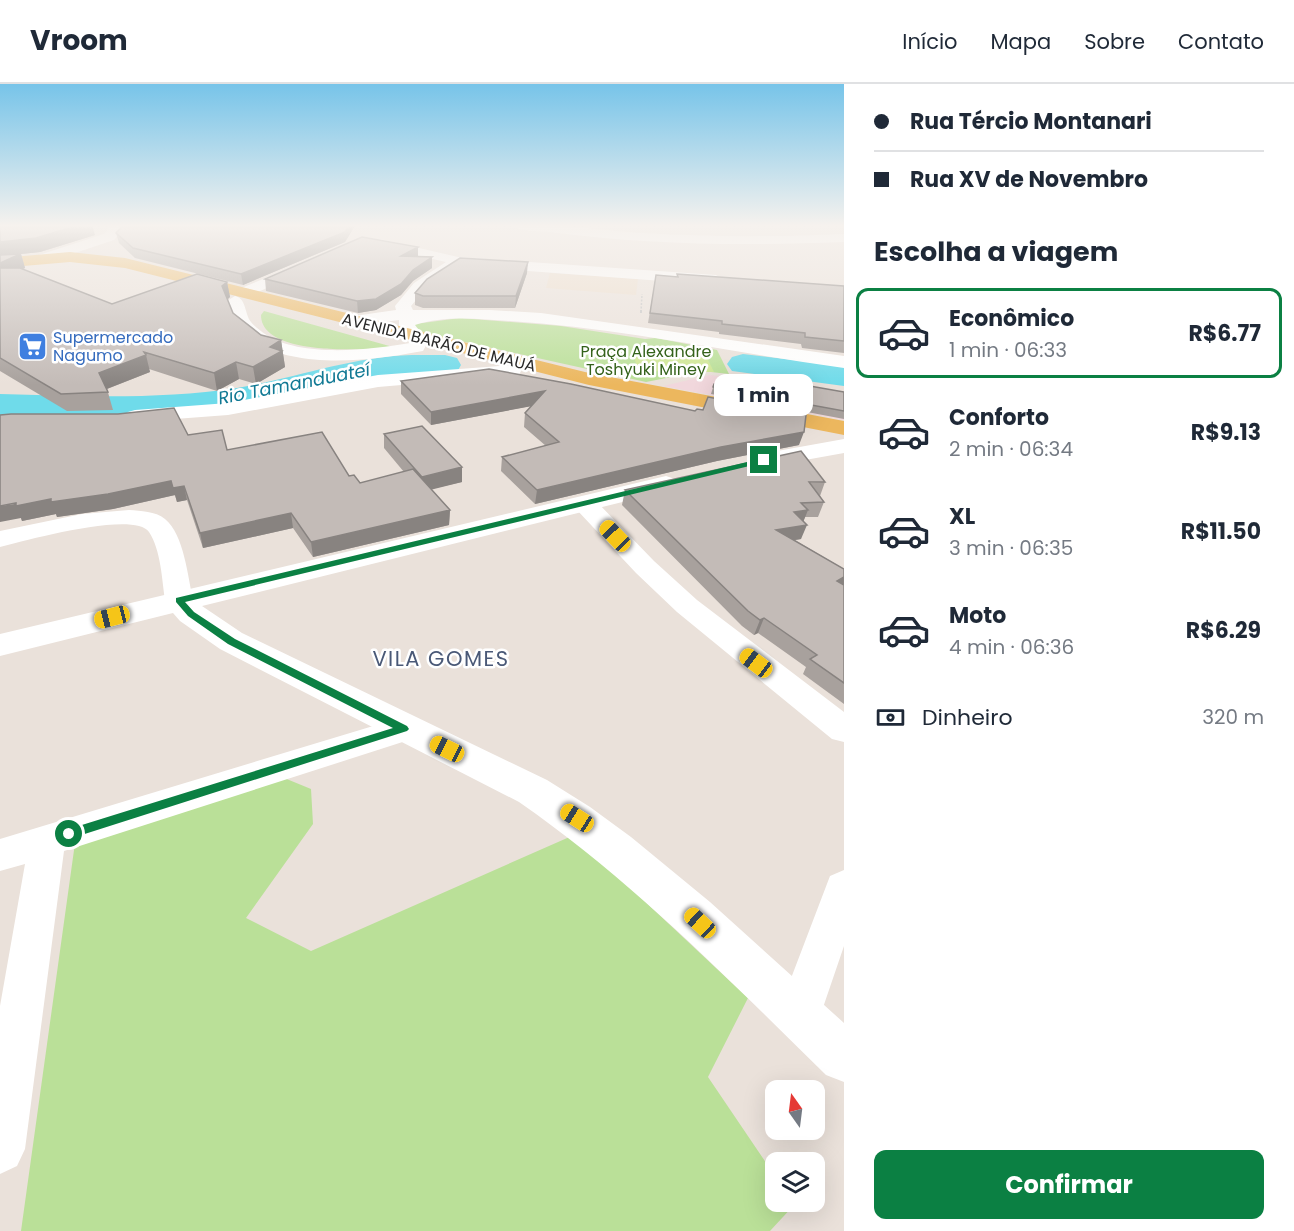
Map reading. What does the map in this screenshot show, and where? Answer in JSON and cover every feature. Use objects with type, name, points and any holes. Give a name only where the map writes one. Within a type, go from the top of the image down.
[{"type":"main road","name":"AVENIDA BARÃO DE MAUÁ","points":[[97,278],[95,278],[152,283],[240,296],[411,329],[644,390],[844,428]]},
{"type":"main road","name":"AVENIDA BARÃO DE MAUÁ","points":[[176,278],[240,296],[353,321],[411,329],[512,371],[665,405],[844,439]]},
{"type":"street","points":[[280,278],[240,296],[239,320],[248,331],[267,342],[285,348],[325,355],[351,356],[392,352],[411,329],[436,315],[520,315],[640,329],[844,362]]},
{"type":"street","points":[[411,329],[403,306],[408,296],[433,278]]},
{"type":"street","points":[[691,278],[726,280]]},
{"type":"street","points":[[118,417],[228,410],[369,382],[512,371]]},
{"type":"street","points":[[736,467],[844,446]]},
{"type":"street","points":[[0,645],[695,477]]},
{"type":"street","points":[[586,505],[645,567],[687,606],[739,650],[844,730]]},
{"type":"street","points":[[0,539],[124,516],[140,517],[157,525],[163,535],[179,600],[191,614],[231,641],[403,729],[533,791],[577,818],[634,862],[844,1057]]},
{"type":"street","points":[[0,855],[403,729]]},
{"type":"street","points":[[0,1149],[47,841]]},
{"type":"street","points":[[799,1015],[844,888]]},
{"type":"shaded area","points":[[549,278],[638,279],[636,295],[546,288]]},
{"type":"shaded area","points":[[710,375],[844,392],[844,420],[663,386]]},
{"type":"green space","points":[[264,311],[393,347],[339,349],[296,344],[278,338],[266,329],[261,315]]},
{"type":"green space","name":"Praça Alexandre Toshyuki Miney","points":[[460,318],[561,326],[645,339],[656,338],[717,350],[729,374],[702,371],[646,382],[415,331],[415,324]]},
{"type":"green space","points":[[631,350],[704,352],[714,372],[639,371]]},
{"type":"green space","points":[[272,773],[311,789],[313,824],[246,918],[311,951],[574,835],[748,998],[708,1077],[765,1161],[765,1212],[788,1212],[770,1231],[21,1231],[75,843]]},
{"type":"building","points":[[0,278],[44,278],[112,304],[187,278],[210,278],[227,282],[222,286],[233,313],[261,335],[281,340],[270,347],[282,351],[253,367],[236,362],[214,373],[144,352],[146,355],[99,373],[108,392],[61,394],[0,358]]},
{"type":"building","points":[[407,278],[401,284],[376,299],[357,301],[265,279]]},
{"type":"building","points":[[523,278],[516,296],[423,296],[415,293],[427,279]]},
{"type":"building","points":[[656,278],[726,278],[844,286],[844,341],[805,337],[805,333],[722,324],[722,321],[650,313]]},
{"type":"building","points":[[489,369],[695,411],[703,410],[708,397],[806,415],[804,432],[721,447],[537,490],[502,457],[559,442],[525,413],[545,391],[431,412],[401,381]]},
{"type":"building","points":[[757,381],[791,387],[791,384],[804,385],[844,392],[844,411],[713,387],[714,384],[726,386],[727,383],[735,384],[736,382],[756,385]]},
{"type":"building","points":[[174,408],[188,435],[222,430],[227,450],[322,432],[349,476],[354,475],[360,483],[413,469],[450,510],[311,542],[291,513],[200,533],[184,486],[173,488],[171,481],[108,494],[0,506],[0,415],[118,414]]},
{"type":"building","points":[[422,426],[462,467],[422,477],[384,434]]},
{"type":"building","points":[[801,451],[825,482],[809,482],[824,502],[801,503],[808,510],[794,512],[807,525],[776,530],[844,569],[844,577],[837,581],[844,585],[844,683],[810,659],[817,655],[764,618],[760,620],[748,611],[625,490]]},
{"type":"waterway","name":"Rio Tamanduateí","points":[[743,364],[844,376]]},
{"type":"waterway","name":"Rio Tamanduateí","points":[[0,405],[119,407],[208,402],[253,395],[369,368],[445,365]]},
{"type":"place","name":"Supermercado Nagumo","points":[[32,346]]},
{"type":"district","name":"VILA GOMES","points":[[441,659]]},
{"type":"route","points":[[69,834],[403,729],[231,641],[191,614],[179,600],[586,505],[764,460]]}]
